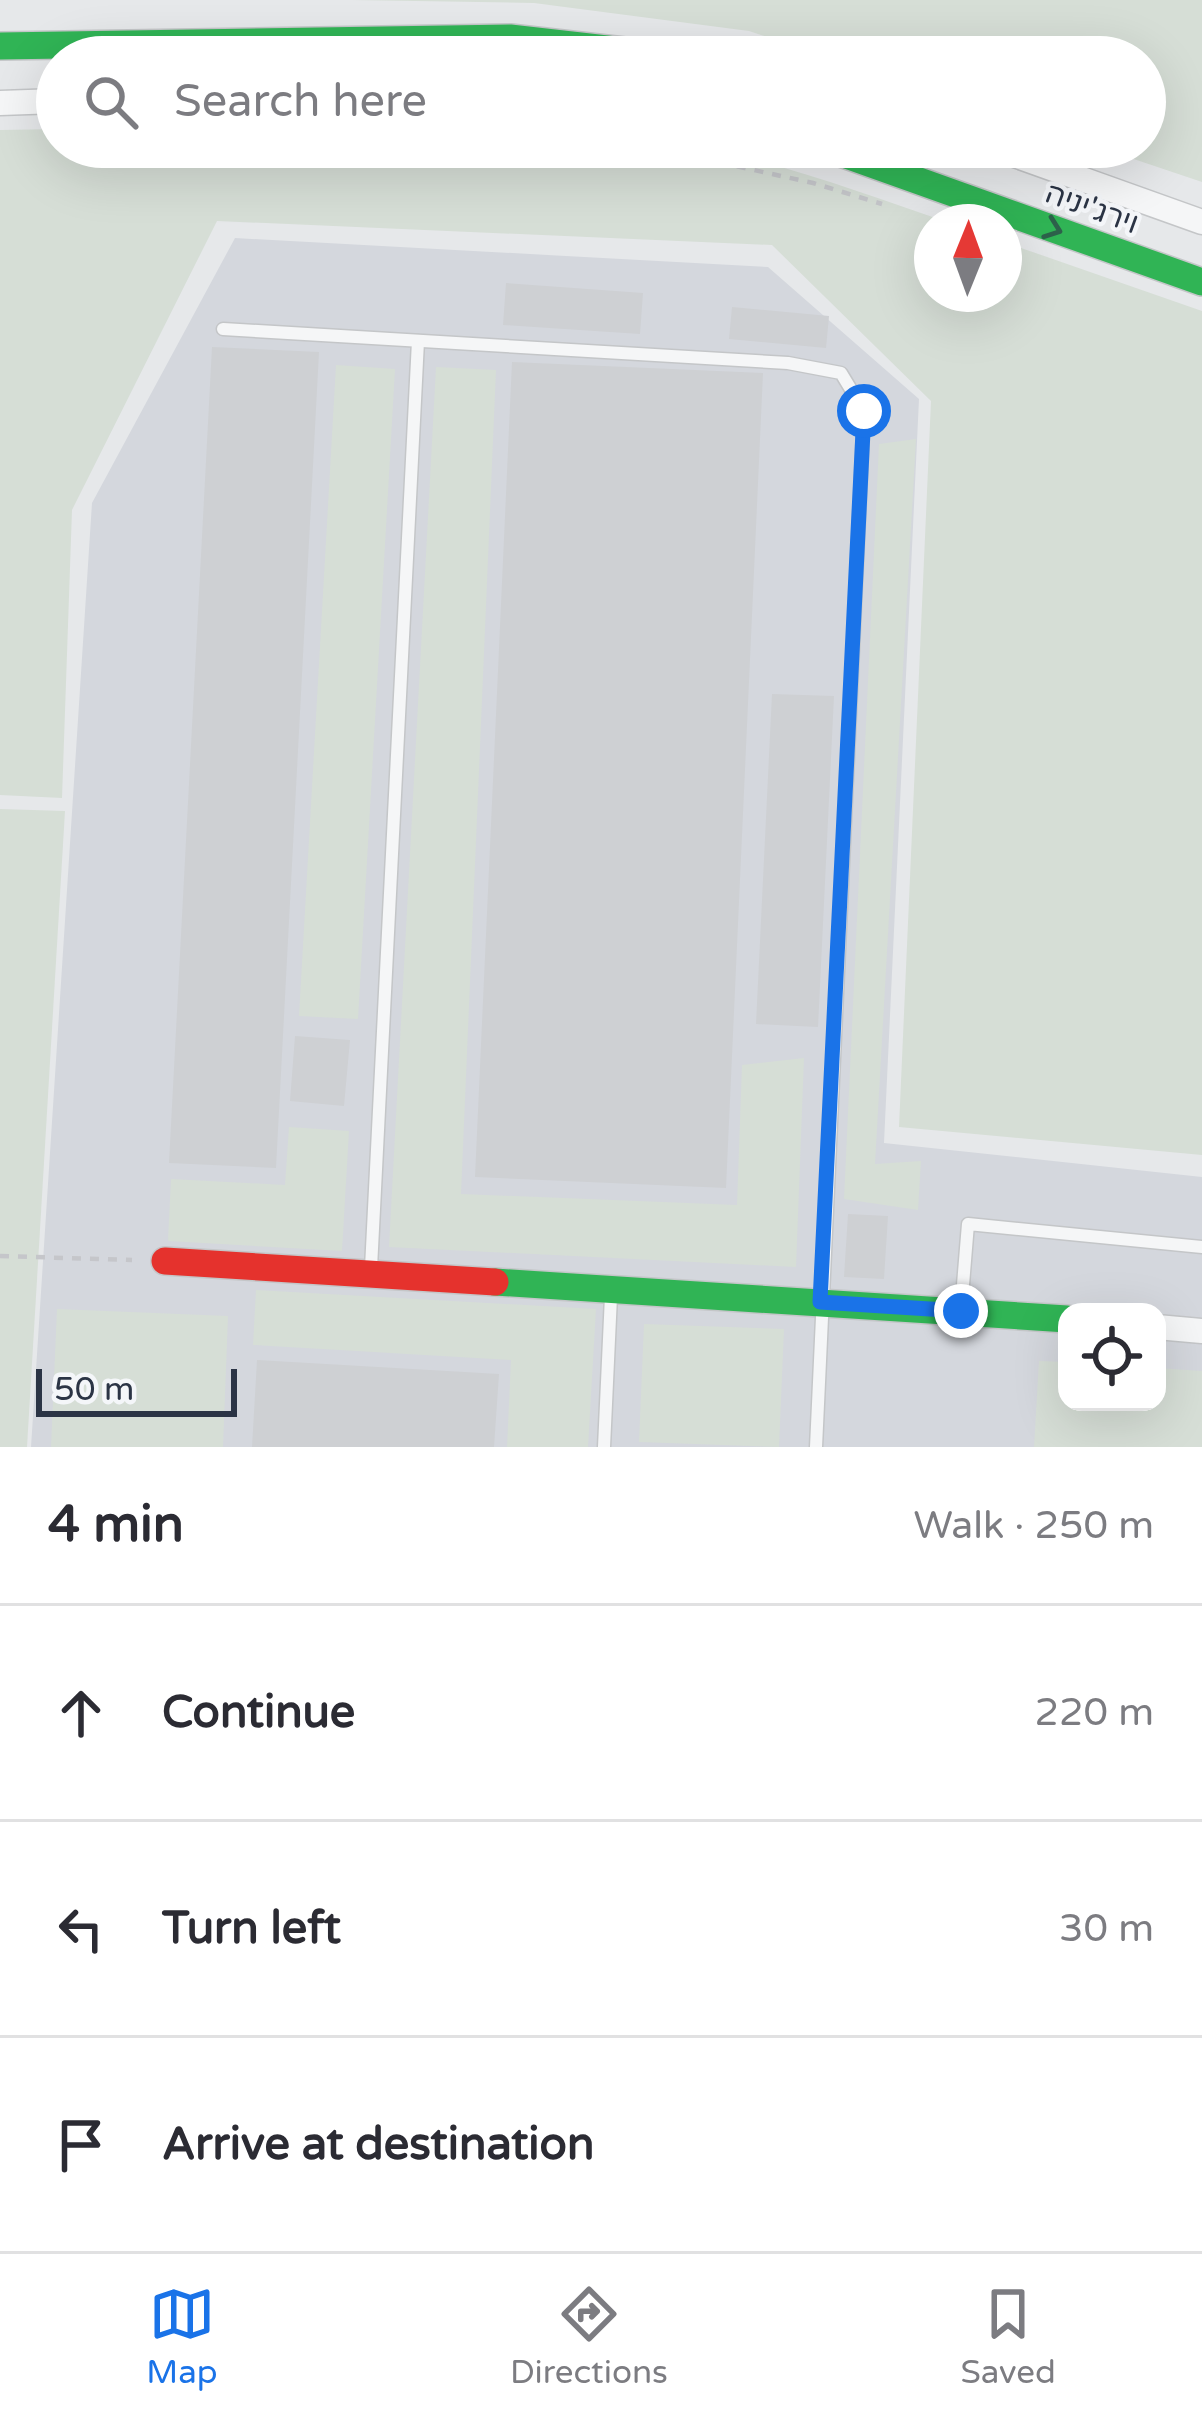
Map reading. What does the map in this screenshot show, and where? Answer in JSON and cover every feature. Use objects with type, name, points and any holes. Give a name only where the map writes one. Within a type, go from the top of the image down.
[{"type":"street","points":[[0,46],[36,45]]},
{"type":"street","points":[[0,103],[36,102]]},
{"type":"street","name":"וירג'יניה","points":[[883,168],[1202,282]]},
{"type":"street","name":"וירג'יניה","points":[[1051,168],[1202,222]]},
{"type":"street","points":[[165,1261],[1058,1318]]},
{"type":"street","points":[[1166,1328],[1202,1331]]},
{"type":"lane","points":[[223,329],[788,363],[841,373],[864,411],[816,1447]]},
{"type":"lane","points":[[370,1274],[418,341]]},
{"type":"lane","points":[[961,1311],[968,1224],[1202,1246]]},
{"type":"lane","points":[[604,1447],[612,1289]]},
{"type":"path","points":[[747,168],[813,182],[899,209]]},
{"type":"path","points":[[0,1256],[165,1261]]},
{"type":"shaded area","points":[[352,0],[1202,0],[1202,182],[1160,168],[1166,168],[1166,36],[764,36],[534,3]]},
{"type":"shaded area","points":[[36,129],[36,168],[784,168],[914,211],[914,312],[1022,312],[1022,248],[1202,311],[1202,1155],[899,1127],[931,401],[772,245],[217,221],[72,510],[62,798],[0,795],[0,130]]},
{"type":"shaded area","points":[[235,238],[768,267],[919,399],[884,1143],[1202,1177],[1202,1447],[31,1447],[92,503]]},
{"type":"shaded area","points":[[336,365],[395,369],[358,1019],[299,1016]]},
{"type":"shaded area","points":[[436,367],[496,370],[461,1194],[737,1205],[742,1065],[804,1058],[796,1267],[389,1247]]},
{"type":"shaded area","points":[[916,439],[875,1164],[921,1161],[918,1210],[844,1199],[879,444]]},
{"type":"shaded area","points":[[0,809],[65,811],[27,1447],[0,1447]]},
{"type":"shaded area","points":[[289,1127],[349,1131],[342,1251],[168,1241],[171,1179],[285,1185]]},
{"type":"shaded area","points":[[256,1290],[596,1309],[588,1447],[507,1447],[511,1360],[253,1345]]},
{"type":"shaded area","points":[[57,1309],[228,1316],[223,1447],[51,1447]]},
{"type":"shaded area","points":[[644,1324],[784,1329],[779,1447],[639,1442]]},
{"type":"shaded area","points":[[1039,1361],[1058,1362],[1058,1411],[1166,1411],[1166,1369],[1202,1371],[1202,1447],[1034,1447]]},
{"type":"building","points":[[506,283],[643,293],[640,334],[503,325]]},
{"type":"building","points":[[732,307],[829,316],[826,348],[729,339]]},
{"type":"building","points":[[212,347],[319,352],[276,1168],[169,1163]]},
{"type":"building","points":[[512,362],[763,373],[726,1188],[475,1177]]},
{"type":"building","points":[[772,694],[834,696],[818,1027],[756,1024]]},
{"type":"building","points":[[295,1036],[350,1040],[344,1106],[290,1101]]},
{"type":"building","points":[[848,1214],[888,1216],[884,1279],[844,1277]]},
{"type":"building","points":[[257,1360],[499,1374],[494,1447],[252,1447]]},
{"type":"traffic: fast","points":[[0,46],[36,45]]},
{"type":"traffic: fast","points":[[883,168],[1202,282]]},
{"type":"traffic: fast","points":[[495,1282],[1058,1318]]},
{"type":"traffic: jam","points":[[165,1261],[495,1282]]},
{"type":"route","points":[[864,411],[820,1302],[961,1311]]}]
